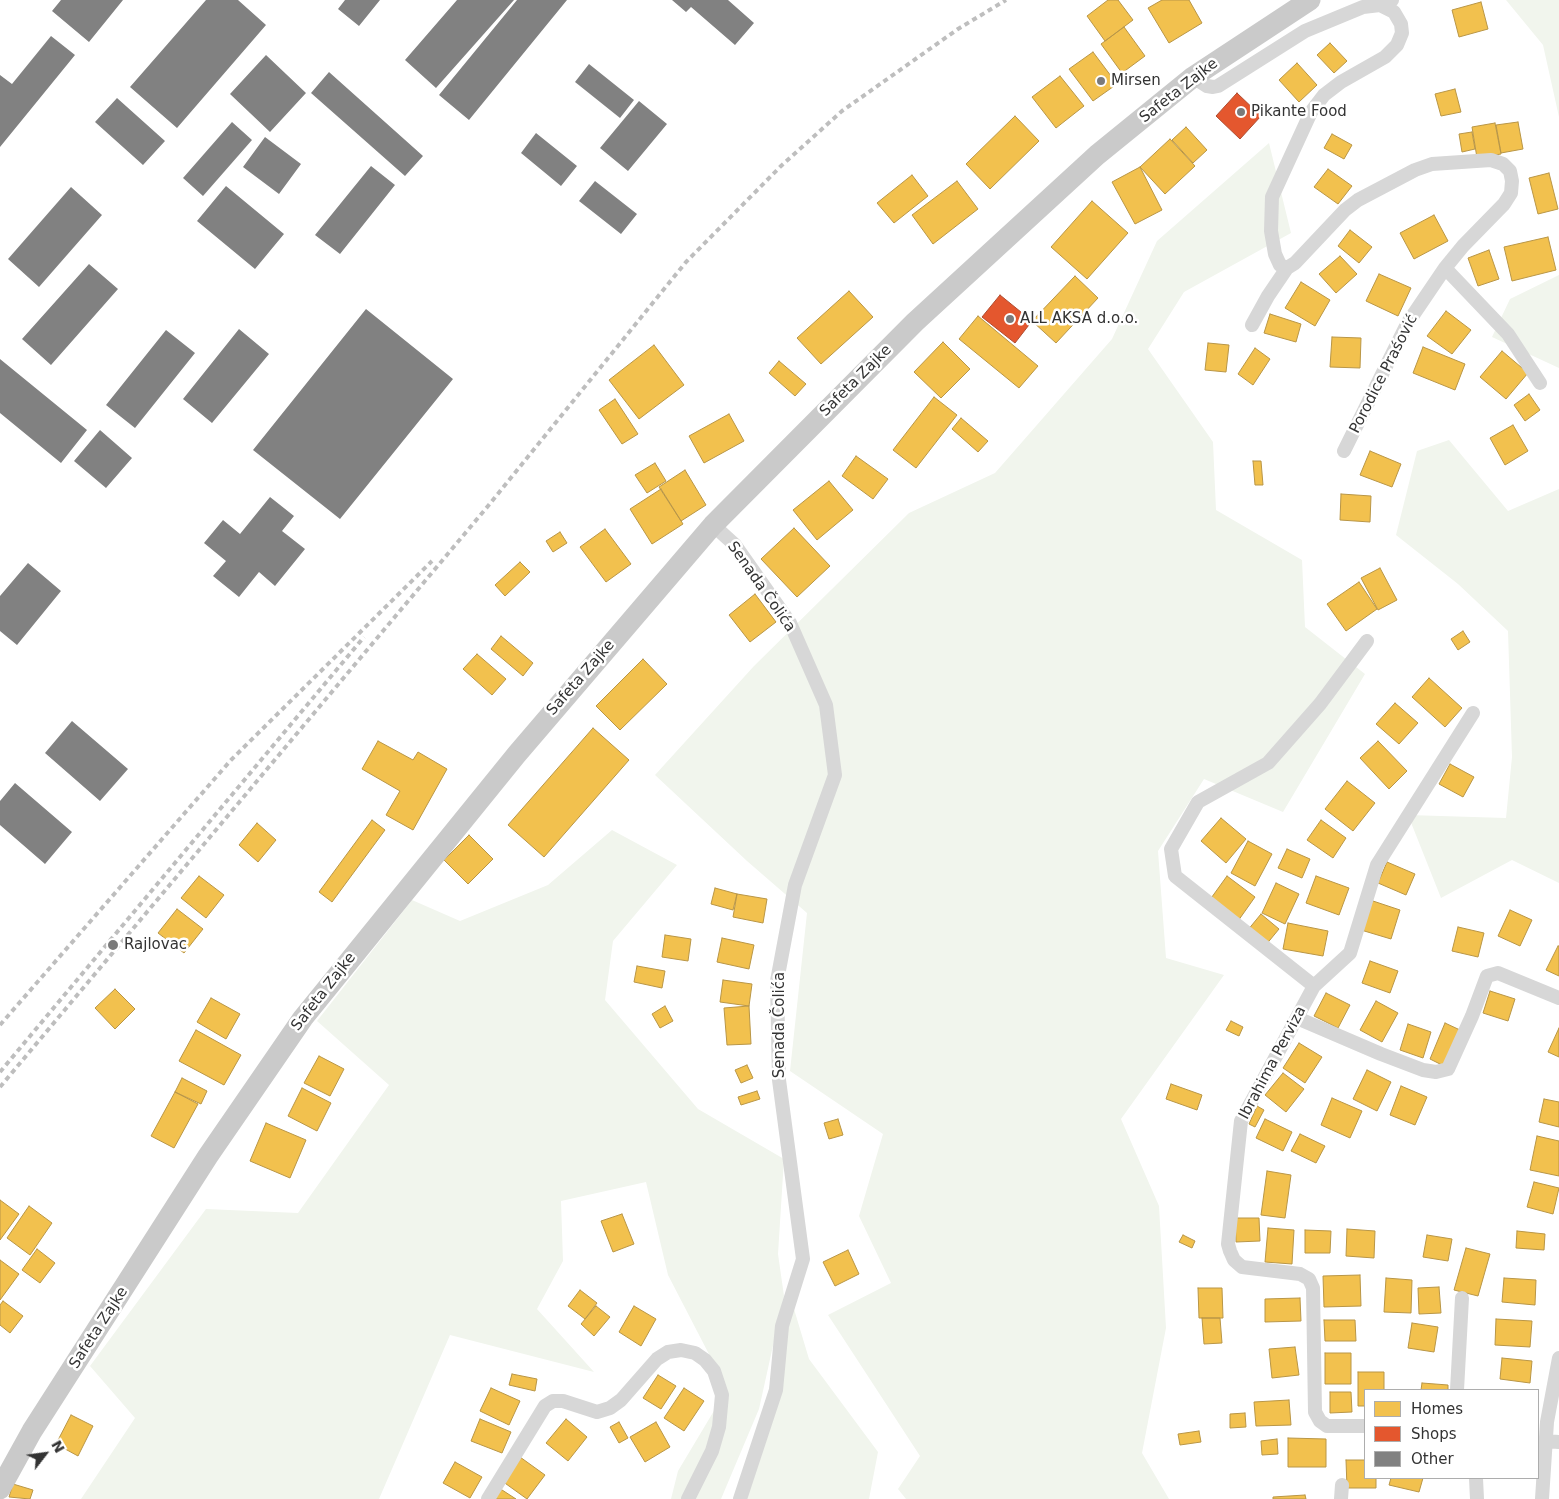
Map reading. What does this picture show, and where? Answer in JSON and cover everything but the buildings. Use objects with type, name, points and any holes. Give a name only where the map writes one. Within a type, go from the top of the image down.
[{"type":"main road","name":"Safeta Zajke","points":[[0,1489],[32,1431],[192,1181],[302,1018],[510,761],[713,525],[921,317],[1097,155],[1193,76],[1310,0]]},
{"type":"street","points":[[1193,76],[1207,86],[1213,88],[1218,86],[1305,30],[1363,7],[1386,2],[1401,24],[1402,33],[1397,45],[1384,57],[1341,82],[1324,95],[1311,112],[1272,197],[1271,231],[1275,254],[1280,265],[1287,268]]},
{"type":"street","name":"Porodice Praśović","points":[[1252,325],[1268,296],[1287,268],[1295,263],[1345,210],[1358,200],[1415,170],[1432,164],[1491,160],[1503,164],[1510,171],[1512,181],[1511,193],[1504,204],[1463,246],[1445,268],[1407,324],[1344,451]]},
{"type":"street","points":[[1445,268],[1508,334],[1540,383]]},
{"type":"street","name":"Senada Čolića","points":[[713,525],[736,544],[790,623],[826,705],[835,775],[795,886],[777,981],[779,1080],[803,1259],[782,1326],[776,1390],[740,1499]]},
{"type":"street","points":[[1314,986],[1175,876],[1171,849],[1198,802],[1268,763],[1320,704],[1367,641]]},
{"type":"street","name":"Ibrahima Perviza","points":[[1364,1426],[1327,1426],[1320,1421],[1316,1412],[1313,1288],[1309,1279],[1300,1274],[1242,1267],[1234,1260],[1228,1244],[1241,1121],[1314,986],[1350,953],[1377,865],[1473,713]]},
{"type":"street","points":[[1297,1018],[1422,1070],[1436,1072],[1448,1069],[1472,1016],[1487,976],[1498,973],[1559,998]]},
{"type":"street","points":[[1457,1389],[1462,1298]]},
{"type":"street","points":[[488,1499],[545,1406],[553,1401],[563,1401],[597,1412],[610,1408],[621,1400],[657,1359],[668,1352],[681,1350],[695,1353],[705,1360],[714,1371],[722,1394],[719,1427],[712,1450],[688,1499]]},
{"type":"street","points":[[1542,1499],[1553,1441],[1542,1422],[1559,1358]]},
{"type":"street","points":[[1476,1479],[1477,1499]]},
{"type":"street","points":[[1341,1499],[1342,1485]]},
{"type":"shaded area","points":[[1506,0],[1559,0],[1559,117],[1543,45]]},
{"type":"shaded area","points":[[1269,143],[1291,233],[1184,292],[1148,349],[1213,442],[1216,510],[1302,560],[1305,627],[1365,674],[1283,812],[1204,779],[1158,851],[1166,958],[1224,975],[1121,1119],[1159,1206],[1166,1328],[1142,1453],[1169,1499],[906,1499],[898,1489],[920,1456],[828,1315],[891,1283],[859,1216],[883,1134],[790,1071],[807,913],[747,861],[655,775],[754,666],[909,513],[995,473],[1112,339],[1157,241]]},
{"type":"shaded area","points":[[1559,275],[1559,368],[1492,337],[1510,299]]},
{"type":"shaded area","points":[[1449,440],[1508,511],[1559,489],[1559,883],[1512,860],[1441,898],[1408,815],[1506,818],[1512,757],[1508,631],[1458,584],[1396,535],[1417,451]]},
{"type":"shaded area","points":[[612,830],[677,865],[613,941],[605,1000],[698,1109],[784,1159],[778,1254],[784,1296],[759,1409],[721,1499],[671,1499],[678,1471],[727,1389],[668,1275],[646,1182],[561,1201],[563,1261],[537,1309],[594,1372],[450,1335],[379,1499],[81,1499],[135,1418],[90,1366],[206,1209],[298,1213],[389,1085],[317,1021],[412,900],[460,921],[548,885]]},
{"type":"shaded area","points":[[791,1299],[809,1359],[878,1452],[869,1499],[740,1499],[744,1491]]},
{"type":"railway","points":[[0,1087],[488,506],[686,262],[781,166],[842,111],[958,29],[1006,0]]},
{"type":"railway","points":[[0,1025],[231,760],[432,561]]},
{"type":"railway","points":[[0,1072],[364,637]]},
{"type":"place","name":"Mirsen","points":[[1101,81]]},
{"type":"place","name":"Pikante Food","points":[[1241,112]]},
{"type":"place","name":"ALL AKSA d.o.o.","points":[[1010,319]]},
{"type":"place","name":"Rajlovac","points":[[113,945]]}]
